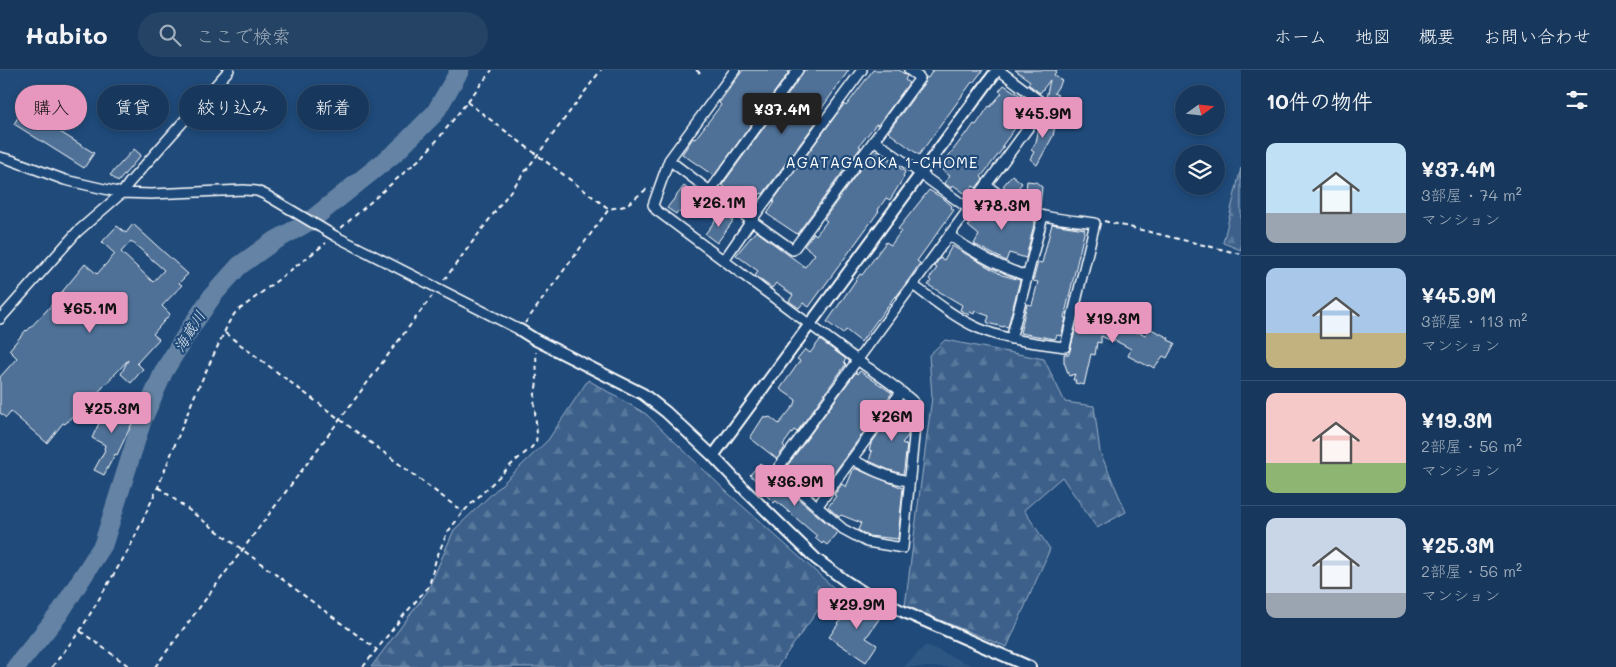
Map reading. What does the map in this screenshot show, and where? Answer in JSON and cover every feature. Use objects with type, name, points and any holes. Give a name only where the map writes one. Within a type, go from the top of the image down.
[{"type":"street","points":[[0,319],[77,232],[122,193],[128,183],[228,70]]},
{"type":"street","points":[[713,456],[810,324],[920,174],[998,70],[1045,105],[968,208],[913,285],[857,359],[778,468],[780,474],[842,529],[856,537],[879,545],[903,548],[917,406],[915,402],[901,392],[857,359],[810,324],[724,260],[656,210],[653,205],[669,160],[735,70]]},
{"type":"street","points":[[710,191],[798,70]]},
{"type":"street","points":[[724,260],[862,70]]},
{"type":"street","points":[[669,160],[793,250],[920,78],[909,70]]},
{"type":"street","points":[[874,140],[968,208]]},
{"type":"street","points":[[0,157],[65,180],[122,193],[258,191],[334,235],[643,394],[666,412],[713,456],[816,559],[847,582],[866,594],[902,611],[1030,667]]},
{"type":"street","points":[[913,285],[976,327],[1011,339],[1065,347],[1095,223],[1042,216],[1020,208],[986,185]]},
{"type":"street","points":[[1011,339],[1042,216]]},
{"type":"street","points":[[949,235],[991,263],[1027,276]]},
{"type":"street","points":[[817,507],[901,392]]},
{"type":"street","points":[[852,459],[875,472],[909,481]]},
{"type":"path","points":[[52,667],[80,631],[130,547],[158,487],[194,397],[235,313],[334,235],[423,156],[492,70]]},
{"type":"path","points":[[155,667],[601,70]]},
{"type":"path","points":[[696,70],[700,73]]},
{"type":"path","points":[[467,102],[608,209]]},
{"type":"path","points":[[520,330],[608,209],[625,206],[653,184],[661,181]]},
{"type":"path","points":[[1095,223],[1102,220],[1241,254]]},
{"type":"path","points":[[224,333],[463,512]]},
{"type":"path","points":[[363,667],[429,586],[436,559],[447,533],[463,512],[536,442],[534,400],[536,340]]},
{"type":"path","points":[[158,487],[376,649]]},
{"type":"path","points":[[80,631],[130,667]]},
{"type":"shaded area","points":[[926,645],[976,667],[904,667]]},
{"type":"green space","points":[[1241,168],[1241,250],[1223,243]]},
{"type":"green space","points":[[945,340],[1044,359],[1065,402],[1094,406],[1100,452],[1126,512],[1097,528],[1062,477],[1024,510],[1050,549],[1007,647],[905,606],[932,397],[929,355]]},
{"type":"green space","points":[[588,380],[646,414],[728,493],[834,588],[777,667],[371,667],[427,592],[454,530],[548,440]]},
{"type":"building","points":[[743,70],[787,70],[789,72],[714,176],[682,154],[721,105],[719,103]]},
{"type":"building","points":[[804,70],[849,70],[817,115],[820,117],[763,194],[761,193],[752,205],[744,199],[740,205],[727,196],[730,191],[722,185],[775,112],[779,115],[790,100],[786,98]]},
{"type":"building","points":[[873,70],[899,70],[907,76],[905,80],[909,83],[878,125],[876,124],[859,146],[861,147],[797,234],[767,214],[775,202],[773,201],[844,104],[846,106]]},
{"type":"building","points":[[933,70],[983,70],[972,82],[919,155],[888,132],[925,82],[926,77],[928,78]]},
{"type":"building","points":[[1015,70],[1057,70],[1054,75],[1062,81],[1054,93],[1058,95],[1053,102],[1046,98],[1050,80],[1040,93],[1028,84],[1030,81]]},
{"type":"building","points":[[1004,85],[1033,104],[981,177],[983,179],[976,188],[973,186],[967,195],[953,185],[951,188],[944,183],[950,176],[942,170],[950,160],[947,158],[966,133],[974,124],[976,125],[989,106],[1002,93],[999,91]]},
{"type":"building","points":[[1043,118],[1056,121],[1053,136],[1037,165],[1030,159],[1034,152],[1031,150],[1036,142]]},
{"type":"building","points":[[24,130],[57,130],[94,153],[84,168]]},
{"type":"building","points":[[134,149],[141,155],[118,182],[110,175]]},
{"type":"building","points":[[877,150],[905,172],[904,177],[890,200],[886,198],[879,211],[809,307],[803,303],[799,308],[789,301],[793,295],[776,283],[772,288],[755,276],[758,271],[736,255],[756,231],[805,267],[815,254],[804,246],[827,221],[824,219],[871,154],[873,155]]},
{"type":"building","points":[[1012,175],[1022,183],[1014,194],[1003,186]]},
{"type":"building","points":[[1027,181],[1036,182],[1042,187],[1040,208],[1025,203]]},
{"type":"building","points":[[684,186],[696,195],[682,214],[678,211],[676,214],[667,208]]},
{"type":"building","points":[[929,190],[944,199],[954,210],[917,261],[920,263],[912,275],[861,342],[846,330],[843,334],[827,322],[860,274],[862,275],[886,242],[891,245],[901,231],[898,229]]},
{"type":"building","points":[[990,198],[1023,218],[1023,216],[1035,220],[1026,258],[1009,253],[1006,261],[974,244],[979,235],[968,226]]},
{"type":"building","points":[[721,213],[733,221],[717,243],[705,234]]},
{"type":"building","points":[[133,224],[188,274],[179,283],[182,285],[162,306],[170,314],[153,334],[159,339],[137,363],[143,369],[131,383],[121,374],[128,360],[79,413],[77,411],[65,424],[63,423],[47,443],[11,412],[6,418],[0,413],[0,377],[17,358],[9,350],[47,310],[85,264],[97,274],[115,254],[102,242],[117,226],[126,233]],"holes":[[[131,241],[164,270],[153,282],[121,252]]]},
{"type":"building","points":[[1052,224],[1085,229],[1064,318],[1066,318],[1061,336],[1057,335],[1055,339],[1020,333],[1027,304],[1032,305],[1038,282],[1033,281],[1038,262],[1042,263]]},
{"type":"building","points":[[952,246],[1002,275],[1020,280],[1008,327],[991,324],[987,322],[989,316],[975,311],[974,314],[970,312],[969,315],[960,310],[962,305],[928,285],[931,281],[929,279],[937,268],[934,266],[940,258],[944,260]]},
{"type":"building","points":[[1091,311],[1108,314],[1108,316],[1138,333],[1146,335],[1149,328],[1175,343],[1167,358],[1163,356],[1154,368],[1128,356],[1131,349],[1101,336],[1101,343],[1097,342],[1095,355],[1091,354],[1084,385],[1075,383],[1076,380],[1073,380],[1075,374],[1069,376],[1064,362],[1064,354],[1069,354],[1078,320],[1089,322]]},
{"type":"building","points":[[820,340],[846,359],[844,362],[846,364],[797,432],[794,430],[783,445],[785,447],[777,459],[750,438],[764,416],[770,417],[779,424],[795,404],[796,400],[780,389],[800,361],[797,359],[805,349],[810,353]]},
{"type":"building","points":[[860,371],[892,393],[818,493],[787,466],[856,372],[857,374]]},
{"type":"building","points":[[109,402],[136,415],[117,455],[115,454],[104,475],[94,470],[105,450],[105,445],[92,438]]},
{"type":"building","points":[[901,402],[910,410],[909,428],[906,431],[908,436],[902,443],[907,445],[903,474],[869,461],[872,451],[869,450],[871,444]]},
{"type":"building","points":[[760,463],[770,472],[767,478],[777,488],[786,494],[789,491],[836,531],[837,534],[827,545],[823,542],[822,544],[815,538],[817,536],[776,501],[774,503],[760,489],[763,486],[750,475]]},
{"type":"building","points":[[854,468],[903,488],[898,539],[869,536],[858,530],[861,523],[841,515],[839,517],[828,507],[842,484],[846,487]]},
{"type":"building","points":[[859,600],[881,616],[866,638],[877,645],[866,662],[829,637],[853,603],[855,605]]},
{"type":"waterway","name":"海蔵川","points":[[16,667],[59,614],[103,545],[142,421],[164,371],[213,295],[239,266],[271,243],[310,221],[396,152],[435,113],[460,70]]},
{"type":"district","name":"AGATAGAOKA 1-CHOME","points":[[882,162]]}]
